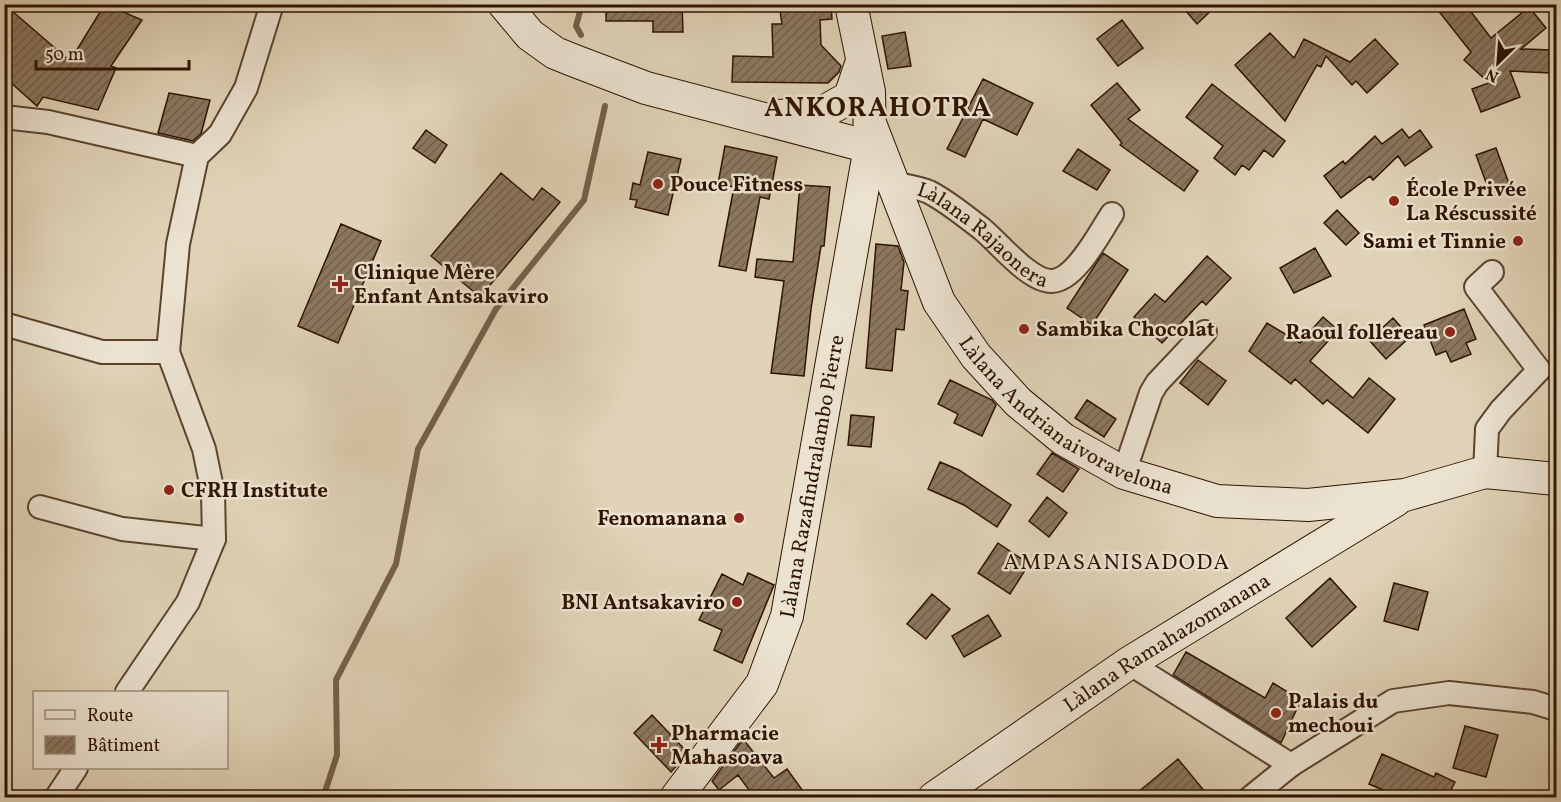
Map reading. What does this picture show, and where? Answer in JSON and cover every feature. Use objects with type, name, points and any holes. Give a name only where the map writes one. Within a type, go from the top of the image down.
[{"type":"main road","points":[[504,4],[530,35],[555,53],[646,88],[728,110],[870,137]]},
{"type":"main road","name":"Làlana Razafindralambo Pierre","points":[[676,798],[762,684],[787,616],[878,184],[870,137],[869,92],[850,4]]},
{"type":"main road","points":[[777,116],[822,113],[850,97],[862,61]]},
{"type":"main road","points":[[728,110],[777,116],[870,137]]},
{"type":"main road","name":"Làlana Andrianaivoravelona","points":[[878,184],[939,302],[976,356],[1018,402],[1062,439],[1124,473],[1217,501],[1308,505],[1405,495]]},
{"type":"main road","points":[[1405,495],[1485,472],[1557,479]]},
{"type":"main road","name":"Làlana Ramahazomanana","points":[[933,798],[1129,663],[1322,543],[1405,495]]},
{"type":"main road","points":[[1308,505],[1323,520],[1322,543]]},
{"type":"street","points":[[128,691],[188,603],[214,539],[213,493],[204,448],[168,352],[177,244],[197,156],[220,134],[246,88],[272,4]]},
{"type":"street","points":[[4,117],[48,122],[197,156]]},
{"type":"street","name":"Làlana Rajaonera","points":[[878,184],[929,192],[982,230],[1027,271],[1038,278],[1052,282],[1078,266],[1112,214]]},
{"type":"street","points":[[1485,472],[1487,429],[1501,410],[1539,370],[1476,286],[1492,272]]},
{"type":"street","points":[[4,324],[102,352],[168,352]]},
{"type":"street","points":[[1124,473],[1151,393],[1157,383],[1204,332]]},
{"type":"street","points":[[40,507],[123,529],[214,539]]},
{"type":"street","points":[[1129,663],[1291,765]]},
{"type":"street","points":[[1250,798],[1291,765],[1393,702],[1449,693],[1533,702],[1557,709]]},
{"type":"street","points":[[56,798],[75,769]]},
{"type":"building","points":[[4,4],[70,61],[105,4],[142,20],[111,66],[116,68],[98,110],[43,97],[37,106],[9,81],[4,81]]},
{"type":"building","points":[[606,4],[682,4],[683,32],[653,32],[653,21],[606,21]]},
{"type":"building","points":[[779,4],[831,4],[832,19],[820,20],[821,45],[841,66],[839,72],[828,83],[732,82],[733,56],[773,57],[772,24],[782,24]]},
{"type":"building","points":[[1180,4],[1218,4],[1197,24]]},
{"type":"building","points":[[1433,4],[1465,4],[1491,38],[1529,7],[1546,28],[1521,49],[1551,50],[1551,73],[1510,71],[1520,97],[1481,112],[1472,89],[1489,83],[1464,60],[1471,52]]},
{"type":"building","points":[[1122,20],[1143,48],[1118,66],[1097,39]]},
{"type":"building","points":[[905,32],[911,66],[888,69],[882,36]]},
{"type":"building","points":[[1270,33],[1294,58],[1304,39],[1350,62],[1375,39],[1398,64],[1367,93],[1356,81],[1352,85],[1326,56],[1321,67],[1317,65],[1285,121],[1235,65]]},
{"type":"building","points":[[983,79],[1033,103],[1017,135],[983,119],[965,157],[947,149]]},
{"type":"building","points":[[1117,83],[1140,110],[1128,119],[1198,171],[1184,191],[1120,145],[1122,143],[1091,105]]},
{"type":"building","points":[[1212,84],[1285,141],[1273,157],[1264,150],[1249,170],[1242,165],[1235,175],[1214,158],[1223,146],[1186,117]]},
{"type":"building","points":[[169,93],[210,100],[201,134],[193,141],[158,133]]},
{"type":"building","points":[[1402,129],[1409,138],[1420,130],[1432,147],[1405,166],[1398,156],[1373,180],[1370,176],[1341,198],[1324,176],[1343,161],[1345,164],[1375,136],[1382,144]]},
{"type":"building","points":[[426,130],[447,145],[435,163],[413,148]]},
{"type":"building","points":[[725,146],[777,157],[769,199],[760,197],[746,271],[719,266],[734,187],[718,184]]},
{"type":"building","points":[[1496,148],[1511,189],[1491,196],[1476,155]]},
{"type":"building","points":[[1078,149],[1110,170],[1097,190],[1063,171]]},
{"type":"building","name":"Pouce Fitness","points":[[648,152],[681,159],[668,215],[635,207],[637,200],[630,199],[633,183],[640,185]]},
{"type":"building","points":[[501,173],[533,200],[542,188],[560,202],[480,297],[431,256]]},
{"type":"building","points":[[800,185],[830,187],[824,246],[821,246],[811,309],[804,376],[771,373],[784,281],[755,277],[757,259],[793,262]]},
{"type":"building","points":[[1337,210],[1359,233],[1346,245],[1324,223]]},
{"type":"building","name":"Clinique Mère Enfant Antsakaviro","points":[[341,224],[381,241],[338,343],[298,326]]},
{"type":"building","points":[[876,244],[898,246],[904,262],[901,290],[908,291],[904,330],[896,329],[892,371],[866,368]]},
{"type":"building","points":[[1315,248],[1331,276],[1294,293],[1280,268]]},
{"type":"building","points":[[1103,253],[1128,270],[1092,325],[1067,308]]},
{"type":"building","points":[[1207,256],[1231,278],[1206,305],[1202,301],[1162,343],[1134,317],[1155,294],[1165,302]]},
{"type":"building","name":"Raoul follereau","points":[[1464,309],[1476,339],[1466,343],[1471,354],[1451,362],[1446,351],[1436,355],[1424,325]]},
{"type":"building","points":[[1323,317],[1338,330],[1310,361],[1353,398],[1369,378],[1395,399],[1368,433],[1327,400],[1323,404],[1295,379],[1291,384],[1249,351],[1267,323],[1300,343]]},
{"type":"building","points":[[1393,318],[1410,337],[1386,359],[1369,340]]},
{"type":"building","points":[[1198,360],[1226,381],[1208,405],[1180,383]]},
{"type":"building","points":[[950,380],[992,400],[996,405],[982,436],[954,423],[958,414],[938,404]]},
{"type":"building","points":[[1087,400],[1116,419],[1104,437],[1075,418]]},
{"type":"building","points":[[851,415],[874,417],[871,447],[848,445]]},
{"type":"building","points":[[1052,453],[1079,469],[1063,492],[1037,474]]},
{"type":"building","points":[[940,462],[959,470],[1011,505],[997,527],[964,505],[928,489]]},
{"type":"building","points":[[1047,497],[1067,513],[1049,537],[1029,521]]},
{"type":"building","points":[[998,543],[1029,564],[1010,594],[978,573]]},
{"type":"building","name":"BNI Antsakaviro","points":[[748,573],[774,585],[742,663],[714,650],[722,630],[699,620],[722,574],[743,585]]},
{"type":"building","points":[[1330,578],[1356,607],[1312,647],[1286,618]]},
{"type":"building","points":[[1394,583],[1428,592],[1418,630],[1384,621]]},
{"type":"building","points":[[932,594],[950,609],[926,639],[907,624]]},
{"type":"building","points":[[988,615],[1001,636],[964,657],[952,636]]},
{"type":"building","points":[[1186,652],[1265,698],[1273,683],[1301,700],[1281,743],[1173,675]]},
{"type":"building","points":[[652,715],[688,753],[671,772],[634,733]]},
{"type":"building","points":[[1465,726],[1498,735],[1486,777],[1453,768]]},
{"type":"building","points":[[743,739],[774,778],[787,769],[808,798],[755,798],[738,775],[719,790],[712,781]]},
{"type":"building","points":[[1382,754],[1434,777],[1436,773],[1455,782],[1447,798],[1379,798],[1383,790],[1369,784]]},
{"type":"building","points":[[1178,759],[1210,798],[1131,798]]},
{"type":"waterway","points":[[581,35],[576,26],[582,4]]},
{"type":"waterway","points":[[323,798],[337,755],[336,680],[396,564],[418,449],[496,309],[584,200],[605,106]]},
{"type":"place","name":"Pouce Fitness","points":[[658,184]]},
{"type":"place","name":"École Privée La Réscussité","points":[[1394,201]]},
{"type":"place","name":"Sami et Tinnie","points":[[1518,241]]},
{"type":"place","name":"Clinique Mère Enfant Antsakaviro","points":[[340,284]]},
{"type":"place","name":"Sambika Chocolat","points":[[1024,329]]},
{"type":"place","name":"Raoul follereau","points":[[1450,332]]},
{"type":"place","name":"CFRH Institute","points":[[169,490]]},
{"type":"place","name":"Fenomanana","points":[[739,518]]},
{"type":"place","name":"BNI Antsakaviro","points":[[737,602]]},
{"type":"place","name":"Palais du mechoui","points":[[1276,713]]},
{"type":"place","name":"Pharmacie Mahasoava","points":[[659,745]]},
{"type":"district","name":"ANKORAHOTRA","points":[[878,107]]},
{"type":"district","name":"AMPASANISADODA","points":[[1117,561]]}]
